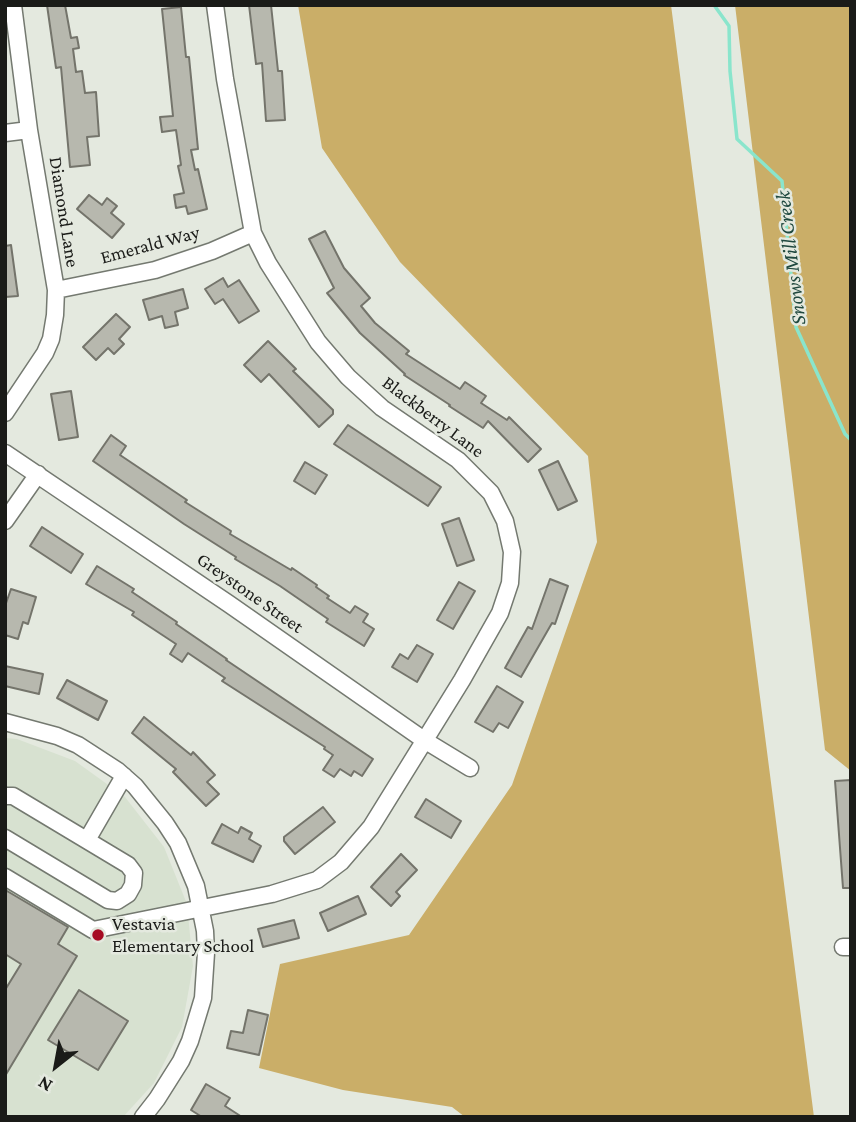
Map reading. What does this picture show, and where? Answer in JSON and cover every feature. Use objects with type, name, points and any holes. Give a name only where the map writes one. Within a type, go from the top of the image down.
[{"type":"street","name":"Diamond Lane","points":[[5,413],[44,353],[51,339],[55,315],[55,290],[29,130],[13,5]]},
{"type":"street","name":"Blackberry Lane","points":[[5,877],[93,930],[302,886],[329,872],[352,852],[371,827],[462,680],[506,599],[512,560],[505,521],[491,493],[470,470],[382,408],[348,377],[318,342],[291,303],[253,233],[225,79],[215,5]]},
{"type":"street","points":[[5,133],[29,130]]},
{"type":"street","name":"Emerald Way","points":[[55,290],[155,270],[212,251],[253,233]]},
{"type":"street","name":"Greystone Street","points":[[5,453],[424,740],[470,768]]},
{"type":"street","points":[[5,521],[38,474]]},
{"type":"street","points":[[5,722],[35,728],[78,745],[124,776],[151,804],[178,843],[196,886],[202,909],[206,953],[203,998],[198,1020],[181,1061],[158,1099],[143,1117]]},
{"type":"street","points":[[87,840],[124,776]]},
{"type":"street","points":[[5,796],[13,796],[128,864],[134,873],[133,885],[128,894],[117,901],[108,900],[5,838]]},
{"type":"shaded area","points":[[298,5],[671,5],[814,1117],[465,1117],[452,1107],[343,1090],[259,1068],[280,964],[409,935],[512,785],[597,542],[588,456],[400,262],[322,148]]},
{"type":"shaded area","points":[[735,5],[851,5],[851,771],[825,750]]},
{"type":"shaded area","name":"Vestavia Elementary School","points":[[5,738],[17,739],[75,761],[125,797],[164,847],[187,904],[193,966],[182,1027],[154,1083],[123,1117],[5,1117]]},
{"type":"building","points":[[47,5],[65,5],[71,38],[77,37],[79,48],[73,49],[76,72],[82,71],[85,93],[96,92],[99,136],[87,137],[90,165],[70,167],[61,67],[56,68]]},
{"type":"building","points":[[249,5],[271,5],[278,71],[282,71],[285,120],[266,121],[262,63],[256,64]]},
{"type":"building","points":[[181,7],[198,149],[191,150],[207,209],[188,214],[186,206],[176,208],[174,195],[184,193],[178,166],[181,165],[176,130],[162,132],[160,117],[173,116],[162,9]]},
{"type":"building","points":[[89,195],[102,205],[107,198],[117,206],[111,213],[124,224],[112,238],[77,209]]},
{"type":"building","points":[[325,231],[344,268],[370,298],[361,306],[375,323],[409,351],[406,354],[460,389],[465,382],[486,396],[481,403],[507,420],[509,417],[541,449],[528,462],[488,421],[483,428],[449,406],[404,375],[360,333],[327,293],[334,288],[309,239]]},
{"type":"building","points":[[11,245],[18,296],[5,297],[5,246]]},
{"type":"building","points":[[223,278],[228,287],[239,280],[259,311],[239,323],[223,299],[215,304],[205,289]]},
{"type":"building","points":[[183,289],[188,308],[175,312],[178,325],[165,328],[162,316],[149,320],[143,300]]},
{"type":"building","points":[[116,314],[130,327],[119,339],[124,344],[114,354],[108,348],[96,360],[83,347]]},
{"type":"building","points":[[268,341],[296,369],[293,371],[333,410],[333,414],[319,427],[269,374],[261,382],[244,365]]},
{"type":"building","points":[[71,391],[78,437],[59,440],[51,394]]},
{"type":"building","points":[[348,425],[441,487],[428,506],[334,444]]},
{"type":"building","points":[[111,435],[126,446],[120,455],[231,531],[230,534],[291,570],[292,568],[317,585],[316,587],[329,596],[327,598],[350,613],[355,606],[368,614],[363,622],[374,629],[364,646],[326,622],[328,619],[280,586],[235,559],[236,557],[93,461]]},
{"type":"building","points":[[558,461],[577,501],[558,510],[539,470]]},
{"type":"building","points":[[305,462],[327,475],[315,494],[294,481]]},
{"type":"building","points":[[459,518],[474,560],[457,566],[442,524]]},
{"type":"building","points":[[42,527],[83,554],[71,573],[30,546]]},
{"type":"building","points":[[97,566],[134,589],[132,592],[226,660],[373,759],[362,776],[354,771],[351,776],[340,769],[334,777],[323,770],[333,755],[324,749],[325,747],[222,681],[225,678],[188,653],[182,662],[170,654],[176,644],[132,615],[134,612],[86,584]]},
{"type":"building","points":[[550,579],[568,586],[555,624],[552,623],[521,677],[505,668],[528,627],[532,629]]},
{"type":"building","points":[[459,582],[475,591],[453,629],[437,620]]},
{"type":"building","points":[[11,589],[36,597],[28,624],[23,622],[18,639],[5,635],[5,606]]},
{"type":"building","points":[[417,645],[433,654],[417,682],[392,667],[400,654],[408,659]]},
{"type":"building","points":[[5,666],[43,674],[39,694],[5,686]]},
{"type":"building","points":[[67,680],[107,701],[98,720],[57,698]]},
{"type":"building","points":[[497,686],[523,702],[508,728],[499,723],[493,732],[475,722]]},
{"type":"building","points":[[144,717],[191,755],[193,752],[215,775],[207,782],[219,794],[206,806],[173,772],[176,769],[132,733]]},
{"type":"building","points":[[851,780],[851,888],[843,888],[835,781]]},
{"type":"building","points":[[426,799],[461,821],[451,838],[415,817]]},
{"type":"building","points":[[323,807],[335,822],[295,854],[284,841],[284,837]]},
{"type":"building","points":[[222,824],[238,833],[241,827],[252,833],[249,839],[261,846],[253,862],[212,843]]},
{"type":"building","points":[[401,854],[417,870],[396,892],[400,896],[391,906],[371,887]]},
{"type":"building","points":[[7,891],[68,927],[58,944],[77,956],[5,1076],[5,990],[21,964],[5,954]]},
{"type":"building","points":[[358,896],[366,914],[328,931],[320,913]]},
{"type":"building","points":[[294,920],[299,938],[263,947],[258,929]]},
{"type":"building","points":[[79,990],[128,1021],[98,1070],[48,1040]]},
{"type":"building","points":[[248,1010],[268,1015],[259,1055],[227,1048],[231,1031],[243,1033]]},
{"type":"building","points":[[206,1084],[230,1098],[225,1106],[242,1117],[202,1117],[191,1110]]},
{"type":"waterway","name":"Snows Mill Creek","points":[[714,5],[729,26],[730,71],[737,139],[782,181],[796,327],[845,434],[851,440]]},
{"type":"place","name":"Vestavia Elementary School","points":[[98,935]]}]
